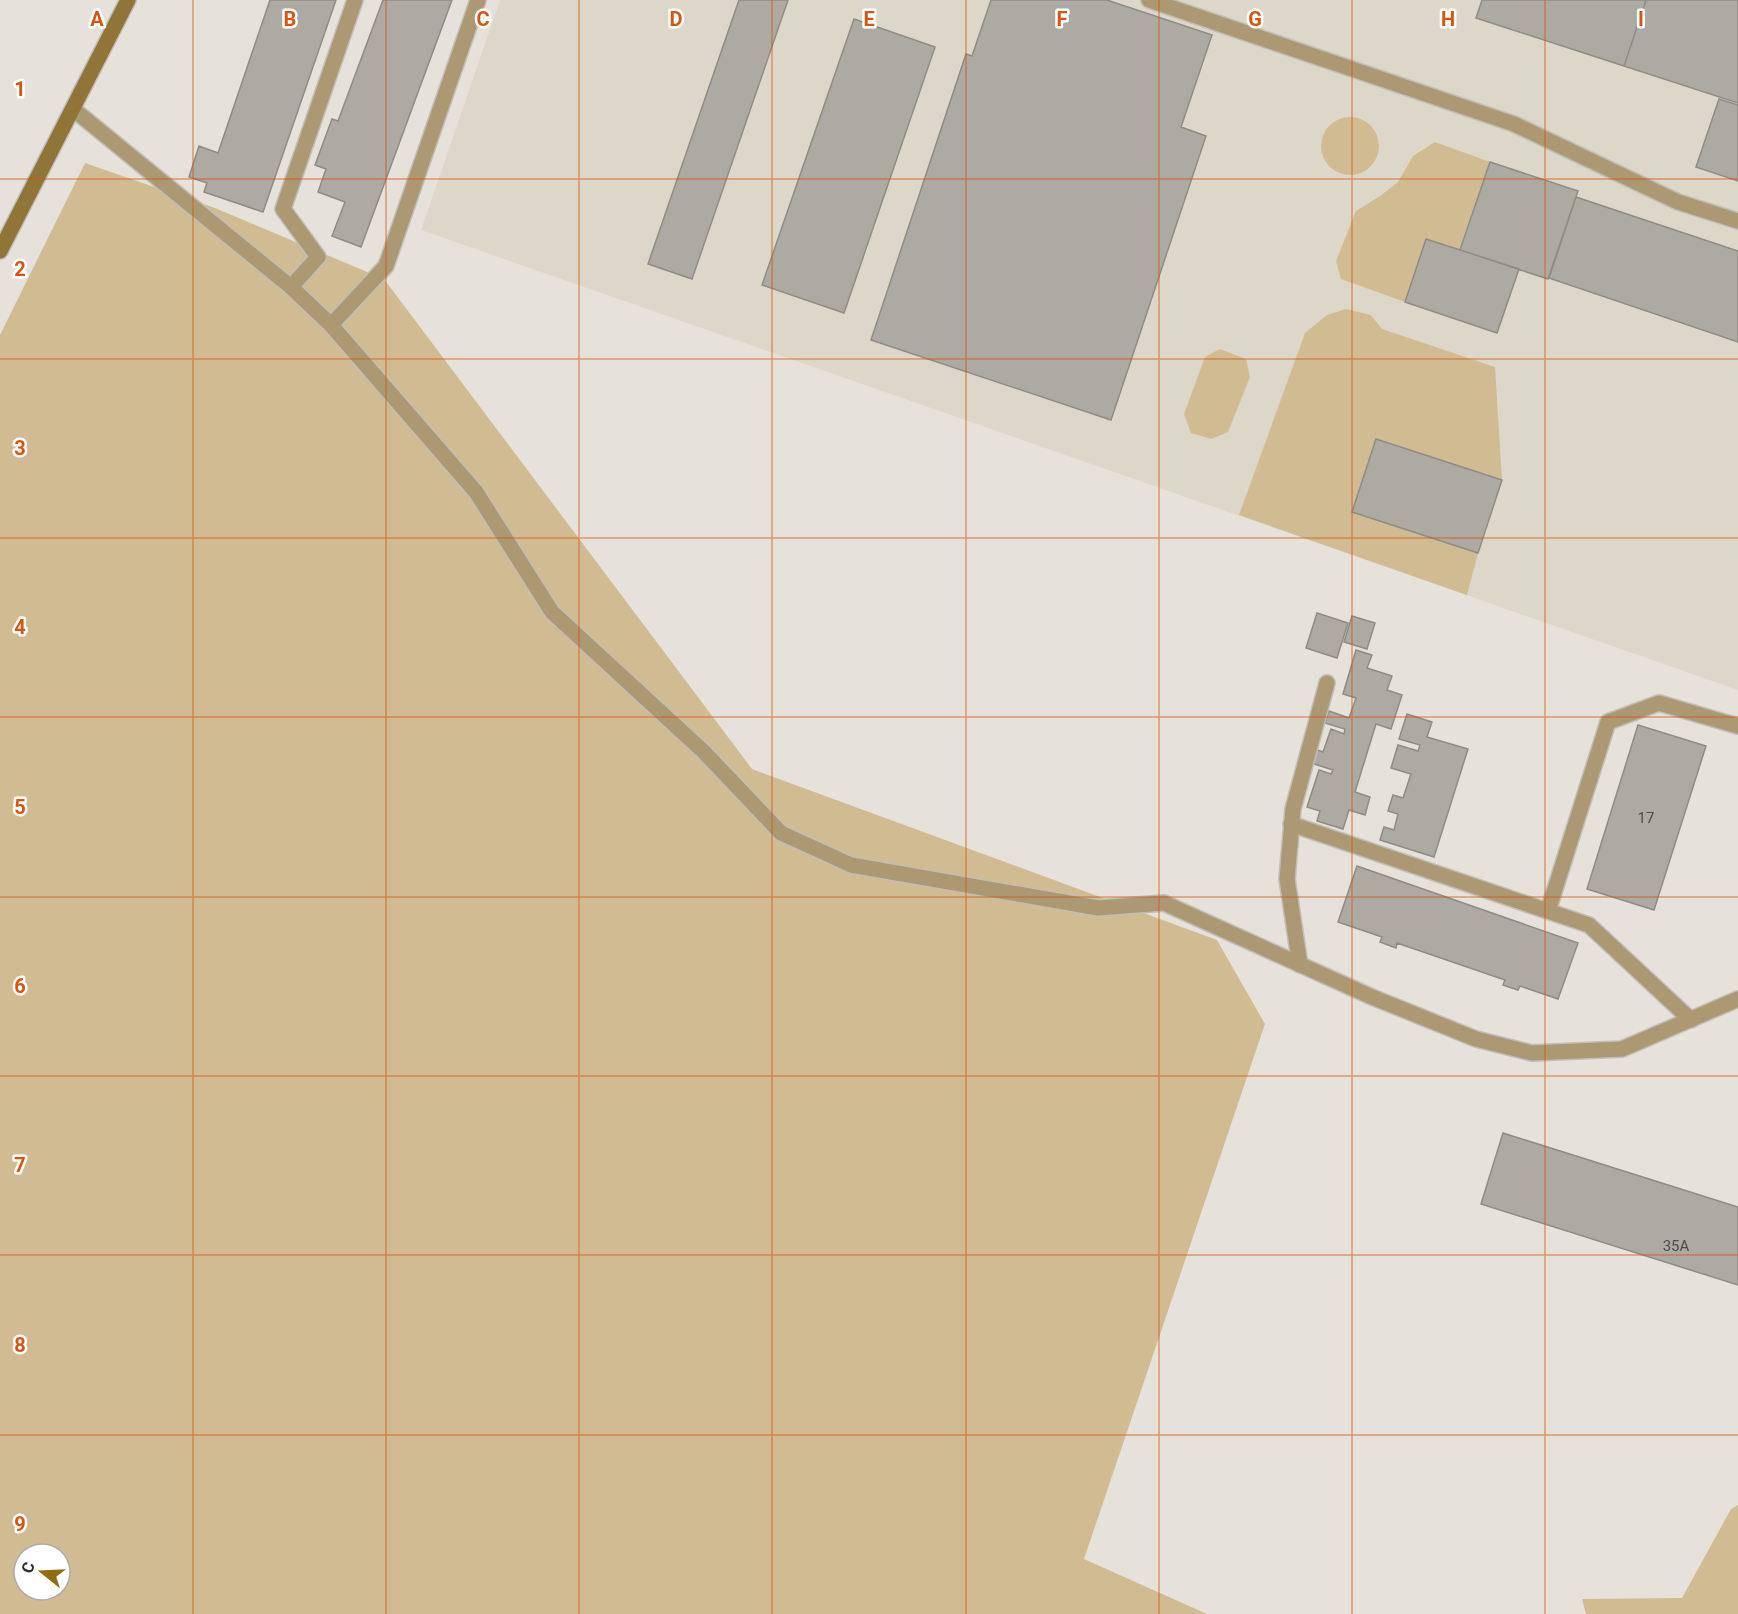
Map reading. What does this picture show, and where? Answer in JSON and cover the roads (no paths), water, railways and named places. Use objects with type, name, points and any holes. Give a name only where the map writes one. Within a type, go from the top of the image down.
[{"type":"main road","points":[[0,251],[128,0]]},
{"type":"street","points":[[291,287],[318,257],[283,209],[355,0]]},
{"type":"street","points":[[332,325],[386,266],[478,0]]},
{"type":"street","points":[[1149,0],[1514,124],[1678,202],[1738,221]]},
{"type":"street","points":[[72,109],[291,287],[332,325],[476,492],[552,612],[704,752],[781,833],[851,865],[1098,908],[1164,903],[1300,965],[1476,1040],[1532,1053],[1622,1048],[1738,999]]},
{"type":"street","points":[[1300,965],[1287,879],[1291,824],[1293,809],[1328,683]]},
{"type":"street","points":[[1548,911],[1608,722],[1659,703],[1738,726]]},
{"type":"street","points":[[1291,824],[1589,925],[1691,1020]]}]
